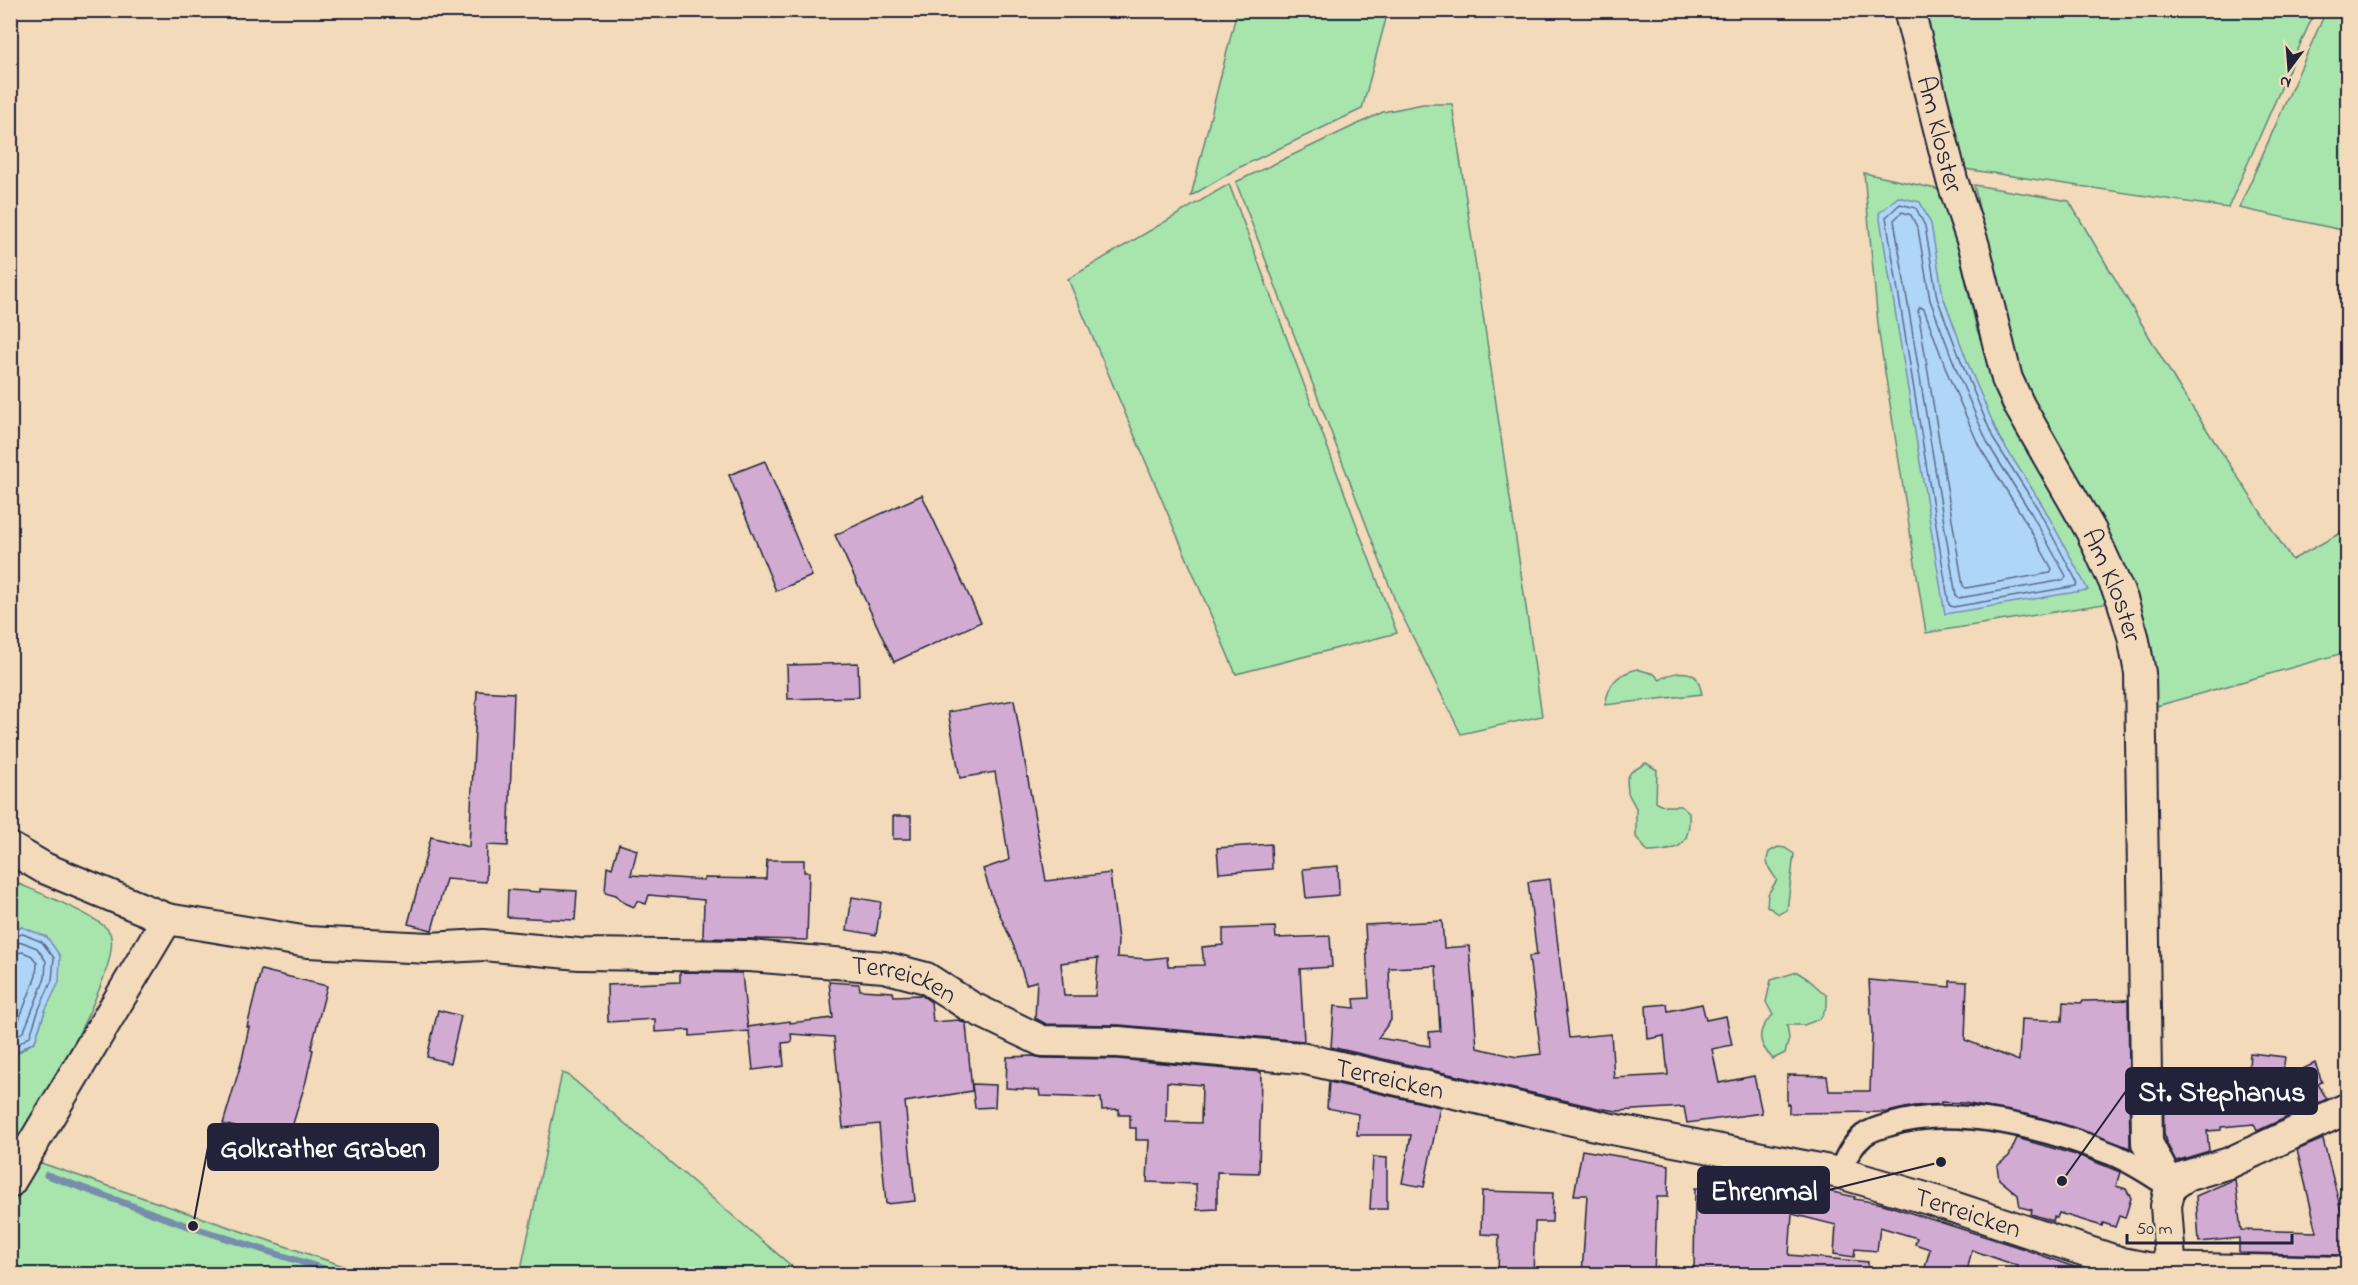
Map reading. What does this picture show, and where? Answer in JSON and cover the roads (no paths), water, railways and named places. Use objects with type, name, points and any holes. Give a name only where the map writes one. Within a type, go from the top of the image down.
[{"type":"main road","name":"Am Kloster","points":[[1909,10],[1952,180],[1974,246],[2007,380],[2091,531],[2122,599],[2133,636],[2140,673],[2147,1143],[2170,1187]]},
{"type":"main road","points":[[10,848],[44,868],[167,919],[10,1182]]},
{"type":"main road","name":"Terreicken","points":[[167,919],[308,942],[429,948],[483,945],[579,954],[749,956],[884,968],[926,978],[971,1007],[1042,1041],[1118,1042],[1301,1058],[1612,1129],[1840,1173],[1932,1200],[2122,1263],[2171,1272],[2348,1272]]},
{"type":"main road","points":[[2171,1272],[2166,1206],[2170,1187],[2186,1176],[2229,1163],[2348,1108]]},
{"type":"street","points":[[1840,1173],[1845,1157],[1866,1133],[1900,1121],[1951,1117],[1990,1120],[2041,1131],[2137,1166],[2170,1187]]},
{"type":"water","points":[[1898,197],[1920,202],[1931,224],[1943,296],[1970,369],[1999,437],[2043,506],[2088,590],[1945,614],[1879,213]]},
{"type":"water","points":[[22,927],[47,937],[60,956],[59,982],[45,1011],[35,1041],[11,1058],[11,932]]},
{"type":"waterway","points":[[47,1175],[182,1224],[340,1274]]},
{"type":"place","name":"Ehrenmal","points":[[1941,1162]]},
{"type":"place","name":"St. Stephanus","points":[[2062,1181]]},
{"type":"place","name":"Golkrather Graben","points":[[193,1226]]}]
